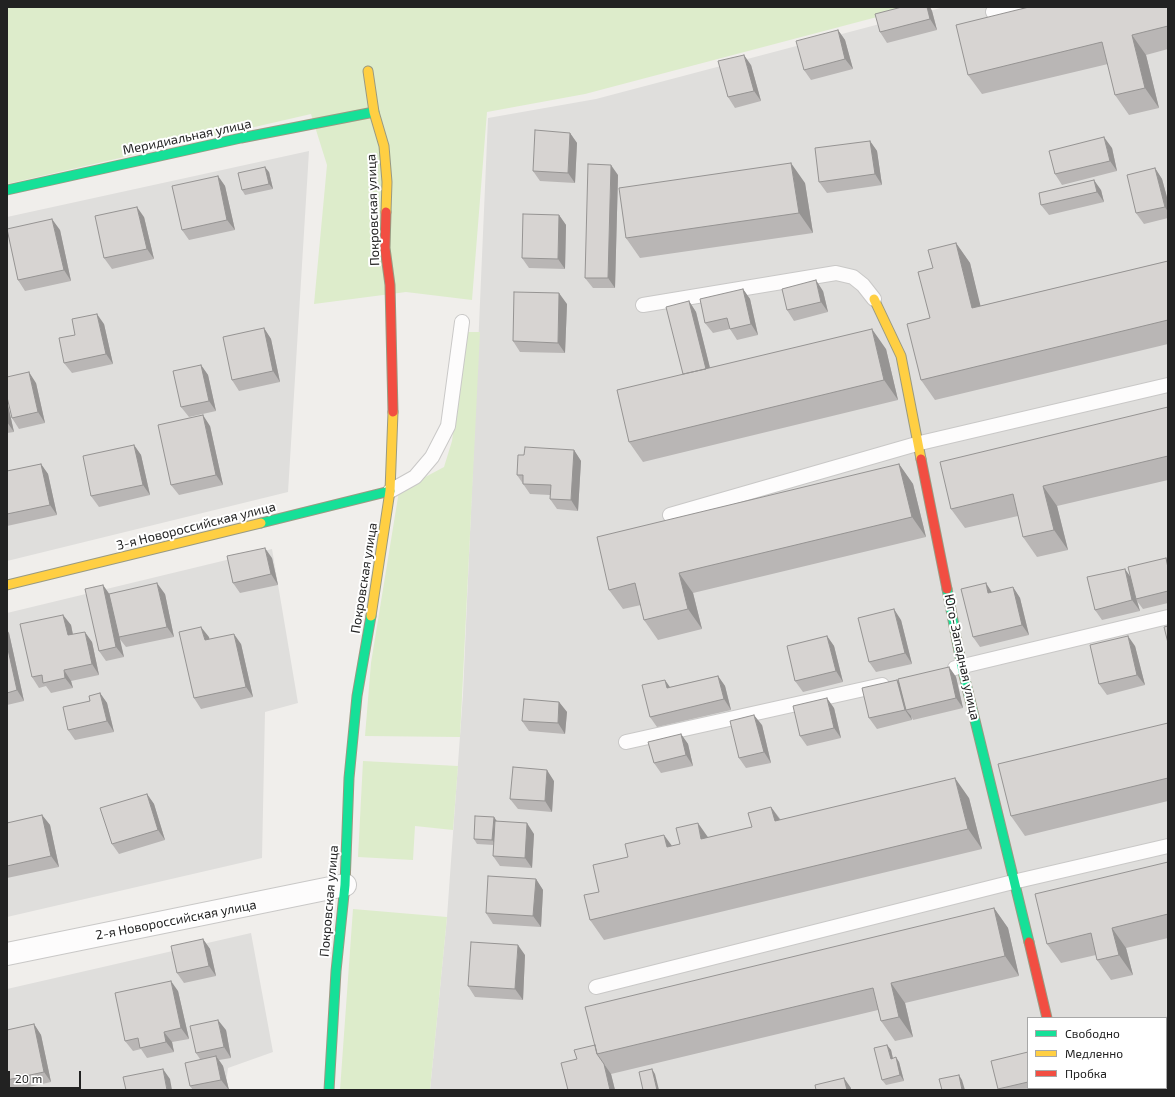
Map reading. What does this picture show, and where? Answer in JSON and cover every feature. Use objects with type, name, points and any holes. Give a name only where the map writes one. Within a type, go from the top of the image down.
[{"type":"street","name":"Покровская улица","points":[[329,1090],[336,971],[345,885],[349,778],[357,696],[376,590],[390,491],[393,426],[390,285],[385,248],[387,182],[384,146],[374,112],[368,71]]},
{"type":"street","name":"Меридиальная улица","points":[[7,190],[241,138],[374,112]]},
{"type":"street","name":"Юго-Западная улица","points":[[874,299],[901,356],[920,443],[962,667],[1047,1017]]},
{"type":"street","name":"3-я Новороссийская улица","points":[[7,585],[390,491]]},
{"type":"street","name":"2-я Новороссийская улица","points":[[7,954],[345,885]]},
{"type":"lane","points":[[993,12],[1014,7]]},
{"type":"lane","points":[[643,305],[836,273],[853,277],[863,285],[874,299]]},
{"type":"lane","points":[[390,491],[415,477],[432,457],[448,426],[462,322]]},
{"type":"lane","points":[[670,515],[920,443],[1168,385]]},
{"type":"lane","points":[[939,672],[1168,617]]},
{"type":"lane","points":[[626,742],[894,682]]},
{"type":"lane","points":[[596,987],[1014,882],[1168,846]]},
{"type":"shaded area","points":[[944,7],[1168,7],[1168,1090],[430,1090],[447,917],[463,694],[488,118],[596,99]]},
{"type":"shaded area","points":[[309,151],[288,492],[7,561],[7,217]]},
{"type":"shaded area","points":[[272,549],[298,703],[265,712],[262,858],[7,917],[7,613]]},
{"type":"shaded area","points":[[251,933],[273,1052],[228,1068],[225,1090],[7,1090],[7,989]]},
{"type":"green space","points":[[7,7],[915,7],[585,94],[487,112],[472,300],[406,292],[314,304],[327,165],[311,114],[7,184]]},
{"type":"green space","points":[[466,332],[480,332],[460,737],[365,736],[371,663],[399,491],[444,467],[452,441]]},
{"type":"green space","points":[[363,761],[458,766],[453,830],[415,826],[413,860],[358,857]]},
{"type":"green space","points":[[353,909],[447,917],[430,1090],[340,1090]]},
{"type":"building","points":[[902,7],[927,7],[930,19],[880,32],[875,14]]},
{"type":"building","points":[[1029,7],[1168,7],[1168,26],[1132,35],[1145,88],[1115,95],[1102,42],[968,75],[956,25]]},
{"type":"building","points":[[838,30],[845,59],[804,70],[796,41]]},
{"type":"building","points":[[744,55],[754,91],[728,97],[718,61]]},
{"type":"building","points":[[535,130],[570,133],[568,173],[533,171]]},
{"type":"building","points":[[1104,137],[1110,161],[1055,174],[1049,151]]},
{"type":"building","points":[[870,141],[875,174],[819,182],[815,148]]},
{"type":"building","points":[[791,163],[799,213],[626,238],[619,188]]},
{"type":"building","points":[[588,164],[611,165],[608,278],[585,278]]},
{"type":"building","points":[[265,167],[269,184],[242,190],[238,173]]},
{"type":"building","points":[[1155,168],[1165,207],[1136,213],[1127,175]]},
{"type":"building","points":[[218,176],[227,220],[182,230],[172,186]]},
{"type":"building","points":[[1094,180],[1097,192],[1041,205],[1039,193]]},
{"type":"building","points":[[137,207],[147,249],[104,258],[95,216]]},
{"type":"building","points":[[523,214],[559,215],[558,259],[522,258]]},
{"type":"building","points":[[52,219],[64,270],[18,280],[7,229]]},
{"type":"building","points":[[956,243],[972,308],[1168,261],[1168,320],[921,380],[907,324],[930,318],[918,272],[933,268],[928,250]]},
{"type":"building","points":[[816,280],[821,302],[787,310],[782,289]]},
{"type":"building","points":[[743,289],[751,324],[730,329],[727,318],[705,323],[700,299]]},
{"type":"building","points":[[514,292],[559,293],[558,343],[513,341]]},
{"type":"building","points":[[689,301],[706,369],[683,374],[666,307]]},
{"type":"building","points":[[97,314],[106,354],[64,363],[59,338],[75,335],[72,319]]},
{"type":"building","points":[[264,328],[273,371],[232,380],[223,337]]},
{"type":"building","points":[[872,329],[884,380],[629,442],[617,390]]},
{"type":"building","points":[[201,365],[209,401],[181,407],[173,371]]},
{"type":"building","points":[[29,372],[38,412],[12,418],[7,397],[7,377]]},
{"type":"building","points":[[1168,407],[1168,456],[1043,486],[1054,530],[1023,537],[1013,494],[951,509],[940,462]]},
{"type":"building","points":[[203,415],[216,475],[171,485],[158,425]]},
{"type":"building","points":[[134,445],[143,485],[91,496],[83,456]]},
{"type":"building","points":[[525,447],[574,450],[571,500],[550,499],[551,485],[523,484],[523,475],[517,475],[518,455],[524,455]]},
{"type":"building","points":[[41,464],[50,505],[7,514],[7,471]]},
{"type":"building","points":[[899,464],[912,517],[679,573],[688,609],[644,620],[635,583],[609,590],[597,537]]},
{"type":"building","points":[[265,548],[271,574],[233,583],[227,556]]},
{"type":"building","points":[[1166,558],[1168,568],[1168,591],[1136,599],[1128,567]]},
{"type":"building","points":[[1125,569],[1132,600],[1095,610],[1087,577]]},
{"type":"building","points":[[157,583],[167,627],[119,637],[109,594]]},
{"type":"building","points":[[986,583],[988,593],[1013,587],[1022,625],[973,637],[961,589]]},
{"type":"building","points":[[103,585],[116,647],[99,651],[85,589]]},
{"type":"building","points":[[894,609],[905,653],[869,662],[858,618]]},
{"type":"building","points":[[63,615],[68,635],[85,632],[92,664],[64,670],[65,678],[43,683],[42,675],[32,677],[20,624]]},
{"type":"building","points":[[1168,626],[1168,643],[1164,627]]},
{"type":"building","points":[[201,627],[205,640],[234,634],[246,687],[194,698],[179,632]]},
{"type":"building","points":[[827,636],[836,671],[795,681],[787,646]]},
{"type":"building","points":[[1128,636],[1137,675],[1099,684],[1090,645]]},
{"type":"building","points":[[7,645],[17,690],[7,693]]},
{"type":"building","points":[[949,667],[956,698],[906,710],[898,679]]},
{"type":"building","points":[[718,676],[724,699],[650,717],[642,685],[665,680],[667,688]]},
{"type":"building","points":[[897,680],[905,710],[869,718],[862,688]]},
{"type":"building","points":[[100,693],[107,721],[68,730],[63,707],[90,701],[89,696]]},
{"type":"building","points":[[827,698],[834,728],[800,736],[793,706]]},
{"type":"building","points":[[524,699],[559,702],[558,723],[522,721]]},
{"type":"building","points":[[754,715],[764,752],[739,758],[730,721]]},
{"type":"building","points":[[1168,723],[1168,778],[1011,816],[998,764]]},
{"type":"building","points":[[681,734],[686,755],[654,763],[648,742]]},
{"type":"building","points":[[513,767],[547,770],[545,801],[510,799]]},
{"type":"building","points":[[955,778],[968,829],[590,920],[584,895],[599,892],[593,865],[628,857],[625,844],[664,835],[667,847],[680,844],[676,828],[698,823],[701,839],[752,827],[748,813],[771,807],[775,821]]},
{"type":"building","points":[[147,794],[158,830],[112,844],[100,808]]},
{"type":"building","points":[[42,815],[51,856],[7,866],[7,823]]},
{"type":"building","points":[[475,816],[494,817],[492,840],[474,839]]},
{"type":"building","points":[[495,821],[527,823],[525,858],[493,856]]},
{"type":"building","points":[[1168,862],[1168,914],[1112,928],[1119,955],[1097,960],[1091,933],[1047,944],[1035,894]]},
{"type":"building","points":[[488,876],[536,879],[533,916],[486,913]]},
{"type":"building","points":[[994,908],[1005,956],[891,983],[899,1017],[881,1021],[873,988],[597,1054],[585,1007]]},
{"type":"building","points":[[203,939],[209,966],[177,973],[171,946]]},
{"type":"building","points":[[471,942],[518,945],[515,989],[468,986]]},
{"type":"building","points":[[171,981],[181,1028],[164,1032],[166,1042],[140,1048],[138,1038],[125,1041],[115,993]]},
{"type":"building","points":[[1168,1017],[1168,1047],[1167,1047]]},
{"type":"building","points":[[218,1020],[224,1047],[196,1053],[190,1026]]},
{"type":"building","points":[[34,1024],[44,1072],[7,1080],[7,1030]]},
{"type":"building","points":[[595,1045],[597,1054],[604,1064],[610,1090],[568,1090],[561,1063],[577,1059],[574,1050]]},
{"type":"building","points":[[887,1045],[891,1059],[896,1057],[900,1075],[882,1080],[874,1048]]},
{"type":"building","points":[[1027,1052],[1027,1082],[998,1089],[991,1061]]},
{"type":"building","points":[[216,1056],[221,1080],[190,1086],[185,1063]]},
{"type":"building","points":[[163,1069],[167,1090],[126,1090],[123,1077]]},
{"type":"building","points":[[652,1069],[657,1090],[643,1090],[639,1072]]},
{"type":"building","points":[[959,1075],[962,1090],[942,1090],[939,1079]]},
{"type":"building","points":[[844,1078],[847,1090],[816,1090],[815,1085]]},
{"type":"traffic: fast","points":[[7,190],[241,138],[374,112]]},
{"type":"traffic: fast","points":[[261,523],[390,491]]},
{"type":"traffic: fast","points":[[947,589],[962,667],[1029,942]]},
{"type":"traffic: fast","points":[[329,1090],[336,971],[345,885],[349,778],[357,696],[371,616]]},
{"type":"traffic: slow","points":[[368,71],[374,112],[384,146],[387,182],[386,212]]},
{"type":"traffic: slow","points":[[874,299],[901,356],[921,459]]},
{"type":"traffic: slow","points":[[371,616],[390,491],[393,412]]},
{"type":"traffic: slow","points":[[7,585],[261,523]]},
{"type":"traffic: jam","points":[[386,212],[385,248],[390,285],[393,412]]},
{"type":"traffic: jam","points":[[921,459],[947,589]]},
{"type":"traffic: jam","points":[[1029,942],[1047,1017]]}]
